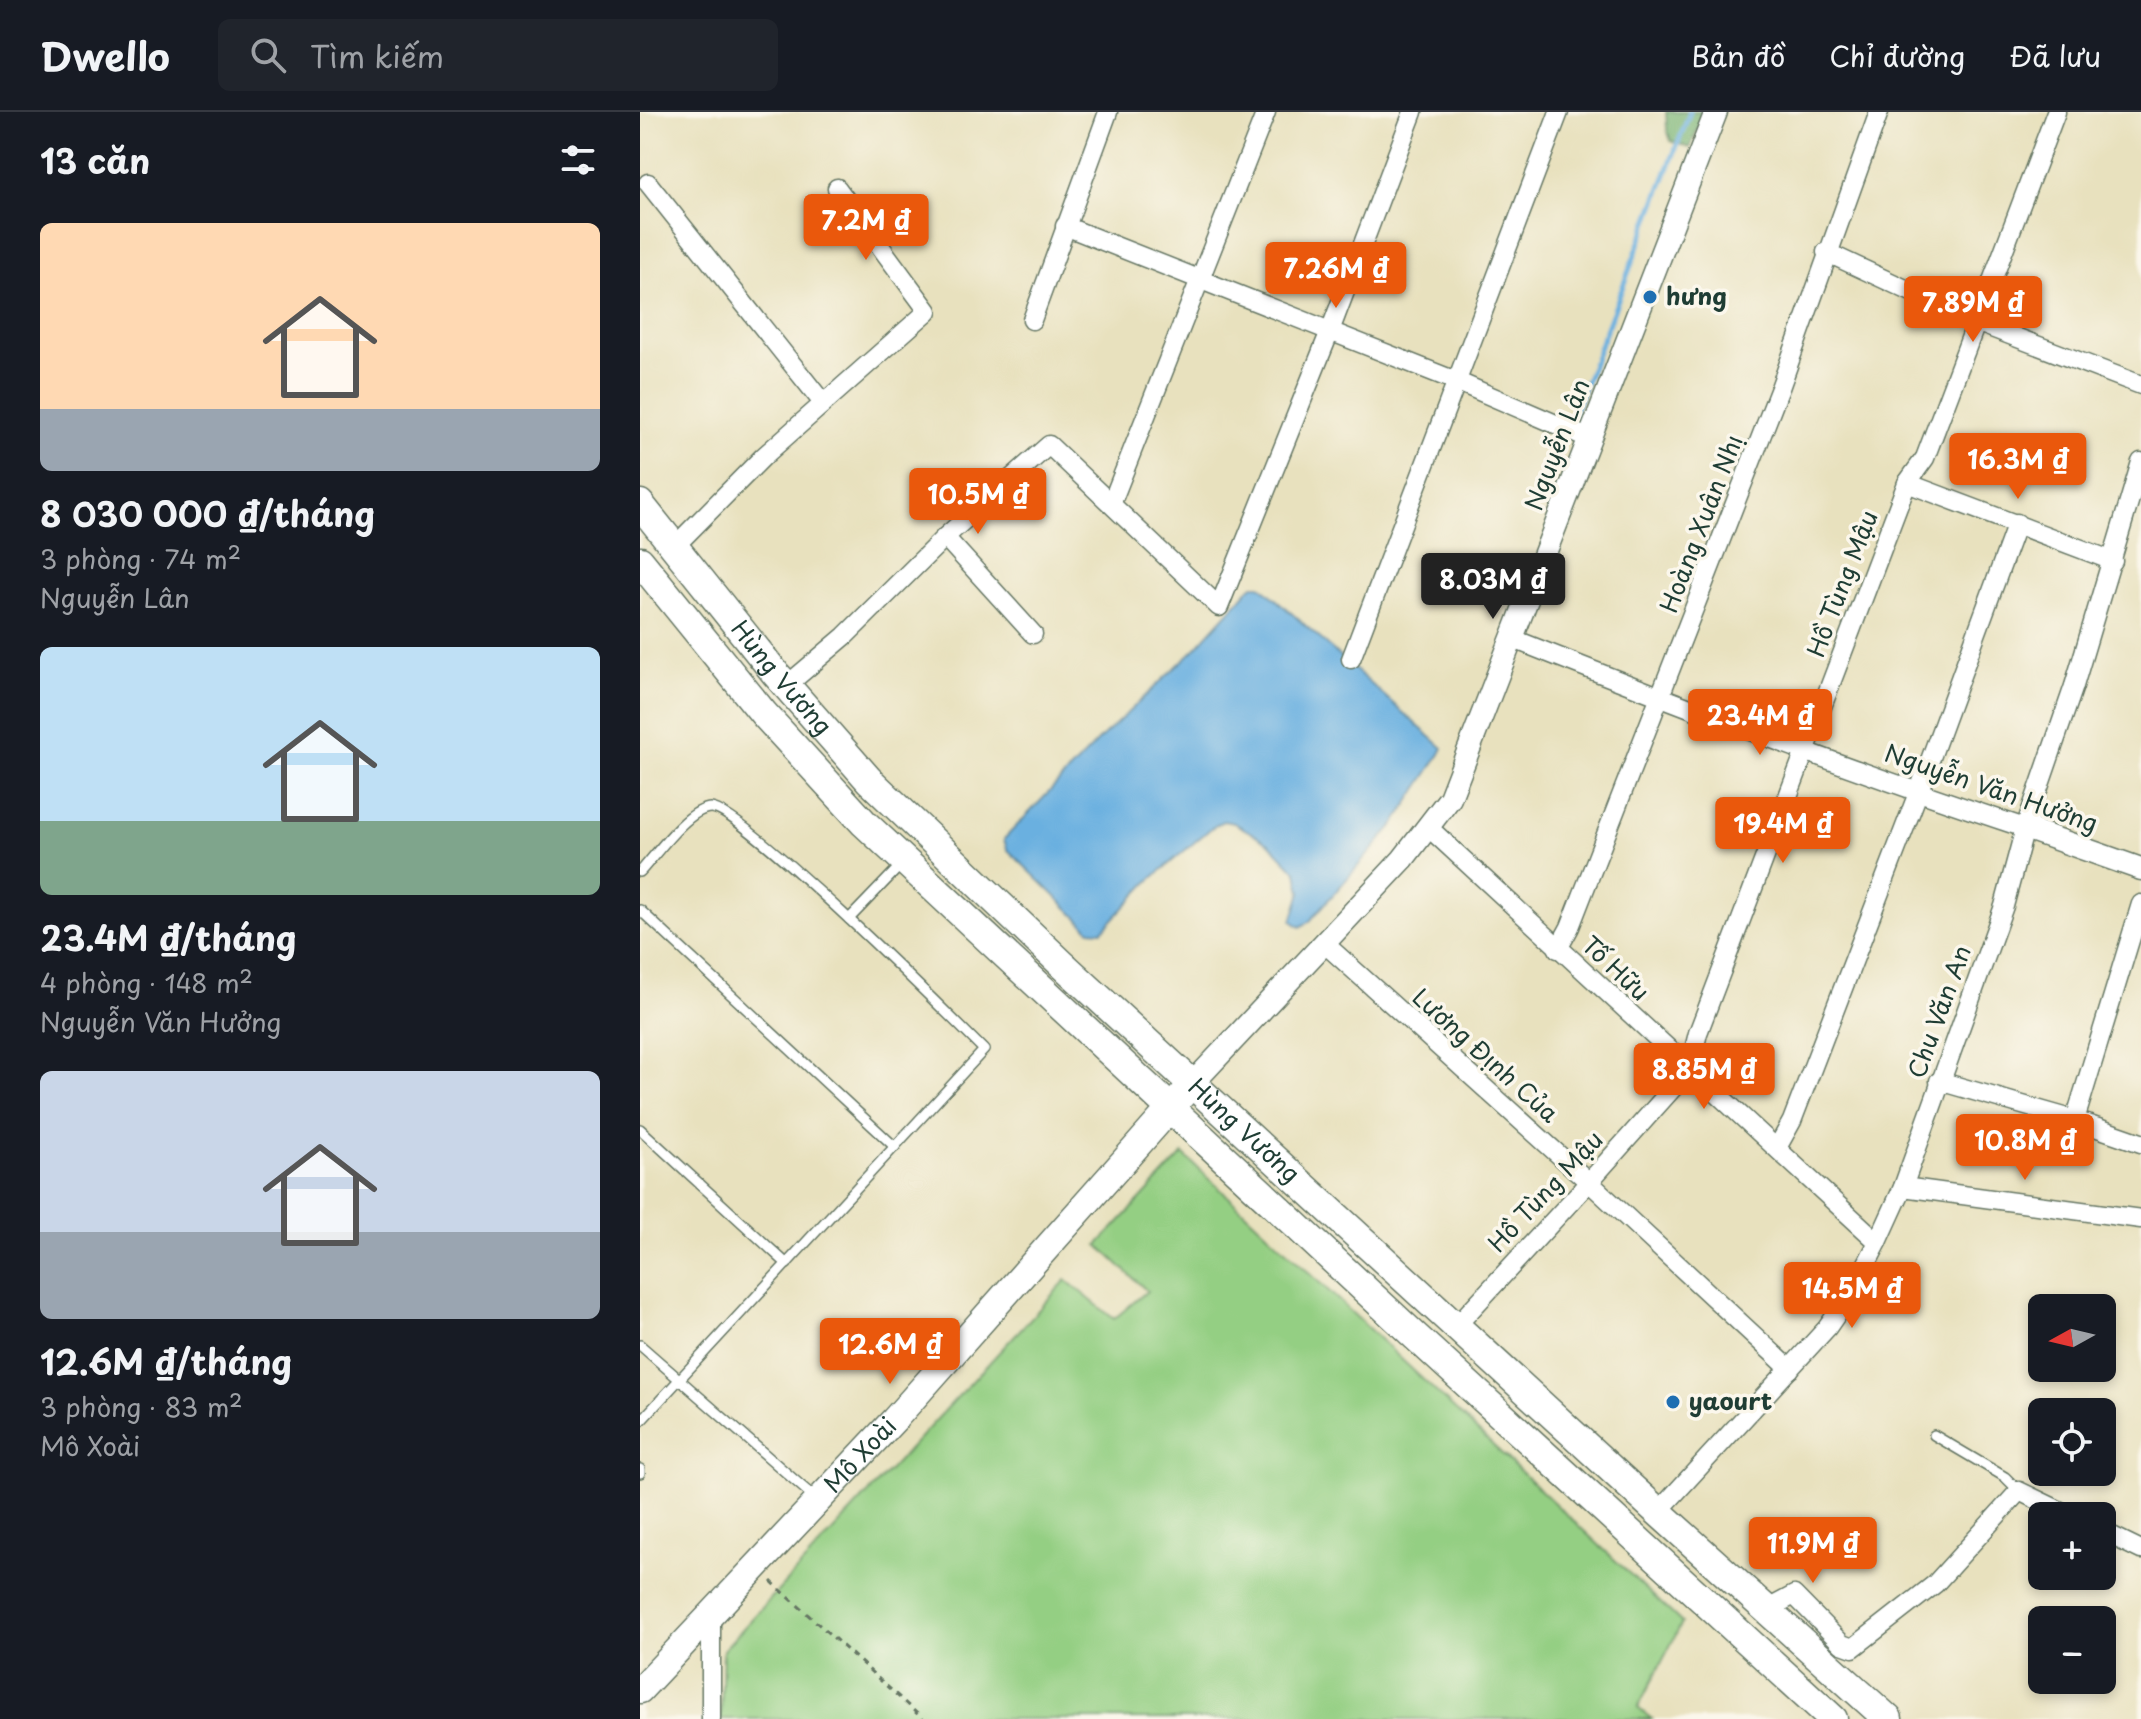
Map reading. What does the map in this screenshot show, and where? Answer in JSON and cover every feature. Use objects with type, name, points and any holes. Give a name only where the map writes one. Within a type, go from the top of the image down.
[{"type":"main road","name":"Hùng Vương","points":[[640,504],[786,686],[869,780],[1052,954],[1658,1512],[1888,1719]]},
{"type":"main road","name":"Hùng Vương","points":[[640,561],[764,714],[845,803],[1542,1453],[1833,1719]]},
{"type":"main road","name":"Mô Xoài","points":[[640,1690],[818,1501],[1193,1083]]},
{"type":"street","points":[[1032,320],[1108,112]]},
{"type":"street","points":[[1112,502],[1266,112]]},
{"type":"street","points":[[786,686],[845,636],[945,537],[1049,445],[1219,607],[1330,331],[1413,112]]},
{"type":"street","points":[[1351,659],[1559,112]]},
{"type":"street","name":"Nguyễn Lân","points":[[1193,1083],[1403,859],[1450,798],[1716,112]]},
{"type":"street","name":"Hoàng Xuân Nhị","points":[[1558,949],[1570,927],[1661,698],[1780,388],[1826,252],[1879,112]]},
{"type":"street","name":"Hồ Tùng Mậu","points":[[1457,1325],[1689,1070],[1698,1033],[1804,751],[1907,483],[1925,458],[2056,112]]},
{"type":"street","points":[[648,183],[823,403]]},
{"type":"street","points":[[674,547],[764,456],[928,311],[837,188]]},
{"type":"street","points":[[1065,226],[1456,381],[1588,438]]},
{"type":"street","points":[[1826,252],[1976,322],[2141,385]]},
{"type":"street","name":"Chu Văn An","points":[[1658,1512],[1840,1311],[1878,1242],[1903,1187],[2004,906],[2025,828],[2113,561],[2141,462]]},
{"type":"street","points":[[1907,483],[2113,561]]},
{"type":"street","points":[[1777,1148],[1792,1121],[1918,793],[2017,523]]},
{"type":"street","points":[[945,537],[1033,634]]},
{"type":"street","name":"Nguyễn Văn Hưởng","points":[[1511,638],[1661,698],[1918,793],[2141,869]]},
{"type":"street","name":"Tố Hữu","points":[[1428,827],[1878,1242]]},
{"type":"street","points":[[2075,1120],[2141,904]]},
{"type":"street","name":"Lương Định Của","points":[[1324,943],[1589,1182],[1790,1369]]},
{"type":"street","points":[[1939,1081],[2075,1120],[2141,1143]]},
{"type":"street","points":[[1903,1187],[2141,1219]]},
{"type":"street","points":[[1766,1610],[1794,1595],[1842,1644],[1853,1648],[1935,1584],[2019,1491],[2042,1502]]},
{"type":"street","points":[[2116,1538],[2141,1550]]},
{"type":"street","points":[[711,1615],[711,1719]]},
{"type":"lane","points":[[640,872],[689,819],[703,809],[719,809],[748,830],[849,919],[984,1050],[640,1422]]},
{"type":"lane","points":[[849,919],[905,861]]},
{"type":"lane","points":[[640,910],[895,1147]]},
{"type":"lane","points":[[640,1129],[787,1264]]},
{"type":"lane","points":[[640,1345],[818,1501]]},
{"type":"lane","points":[[1934,1435],[2005,1477],[2019,1491]]},
{"type":"path","points":[[756,1567],[923,1719]]},
{"type":"green space","points":[[1666,112],[1704,112],[1690,148],[1671,141]]},
{"type":"green space","points":[[1183,1154],[1682,1623],[1638,1708],[1652,1719],[721,1719],[723,1650],[1066,1280],[1114,1319],[1147,1291],[1098,1245]]},
{"type":"water","points":[[1253,585],[1260,585],[1443,748],[1394,825],[1310,921],[1300,927],[1292,921],[1301,892],[1297,872],[1269,843],[1234,823],[1223,821],[1149,881],[1102,931],[1090,930],[1007,849],[1004,839],[1100,739],[1195,649]]},
{"type":"waterway","points":[[1573,416],[1690,112]]},
{"type":"place","name":"hưng","points":[[1650,297]]},
{"type":"place","name":"yaourt","points":[[1673,1402]]}]
